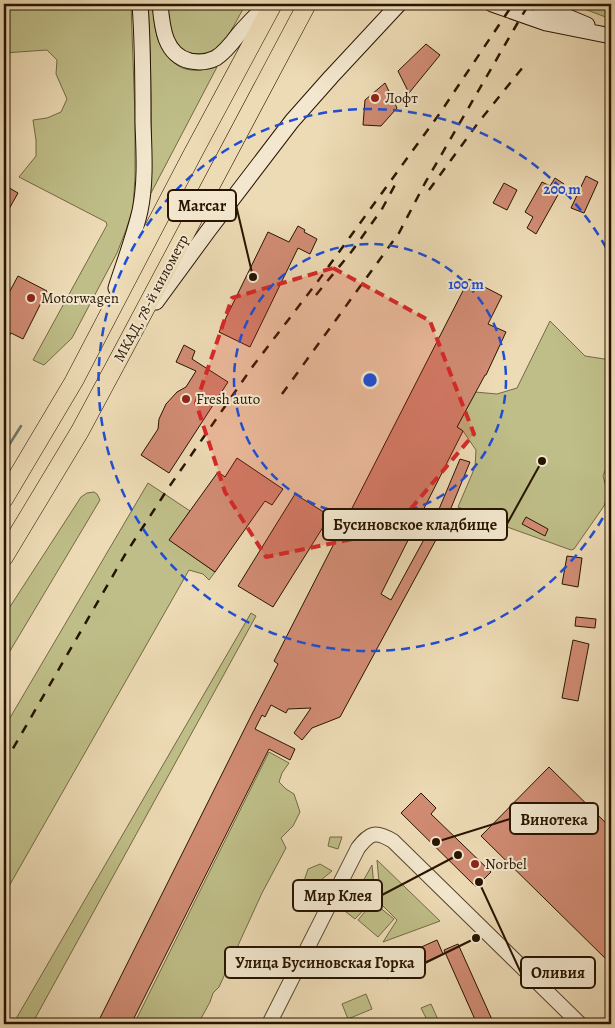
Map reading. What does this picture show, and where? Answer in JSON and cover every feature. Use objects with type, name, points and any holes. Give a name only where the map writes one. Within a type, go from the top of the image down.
[{"type":"highway","name":"МКАД, 78-й километр","points":[[4,500],[69,389],[273,4]]},
{"type":"highway","name":"МКАД, 78-й километр","points":[[4,557],[80,430],[306,6]]},
{"type":"main road","points":[[104,324],[134,234],[143,190],[143,76],[140,4]]},
{"type":"main road","points":[[160,4],[164,36],[169,45],[184,60],[204,63],[217,57],[228,48],[267,4]]},
{"type":"main road","points":[[134,331],[292,121],[399,4]]},
{"type":"main road","points":[[492,4],[546,23],[611,36]]},
{"type":"main road","points":[[537,4],[611,36]]},
{"type":"street","points":[[269,1024],[358,848],[367,837],[375,834],[381,834],[393,840],[580,1024]]},
{"type":"highlighted area","points":[[333,268],[430,321],[474,434],[392,531],[266,557],[225,492],[196,403],[232,298]]},
{"type":"shaded area","points":[[4,4],[131,4],[135,117],[133,208],[117,253],[72,338],[44,365],[33,360],[107,225],[106,222],[19,177],[36,156],[33,120],[47,118],[61,112],[67,99],[56,74],[57,60],[47,50],[4,53]]},
{"type":"shaded area","points":[[148,4],[153,4],[158,40],[172,61],[182,68],[190,70],[217,67],[151,193],[149,193],[151,99]]},
{"type":"shaded area","points":[[168,4],[246,4],[230,32],[219,46],[214,50],[196,54],[184,51],[175,42],[170,28]]},
{"type":"shaded area","points":[[571,4],[611,4],[611,19]]},
{"type":"shaded area","points":[[550,321],[585,356],[611,360],[611,455],[603,476],[608,494],[604,506],[574,549],[571,550],[458,507],[475,467],[476,450],[463,431],[457,427],[475,392],[497,394],[517,388]]},
{"type":"shaded area","points":[[148,483],[190,511],[170,540],[215,572],[209,580],[203,574],[189,570],[4,895],[4,728]]},
{"type":"shaded area","points":[[94,492],[100,500],[4,661],[4,616],[81,497],[87,493]]},
{"type":"shaded area","points":[[251,613],[256,616],[32,1024],[13,1024]]},
{"type":"shaded area","points":[[269,752],[289,763],[282,773],[279,782],[294,794],[300,812],[293,826],[281,838],[286,848],[262,893],[219,987],[213,993],[198,1024],[134,1024]]},
{"type":"shaded area","points":[[330,837],[342,837],[338,849],[328,846]]},
{"type":"shaded area","points":[[377,860],[440,921],[383,942],[397,920],[381,904]]},
{"type":"shaded area","points":[[320,864],[332,871],[321,880],[312,892],[303,884],[308,869]]},
{"type":"shaded area","points":[[372,865],[375,898],[355,919],[346,912]]},
{"type":"shaded area","points":[[373,902],[394,919],[378,937],[358,920]]},
{"type":"shaded area","points":[[366,994],[372,1009],[348,1019],[342,1004]]},
{"type":"shaded area","points":[[431,1004],[440,1024],[429,1024],[421,1008]]},
{"type":"building","points":[[426,44],[440,55],[409,93],[398,71]]},
{"type":"building","points":[[385,83],[397,108],[381,126],[363,125],[365,100]]},
{"type":"building","points":[[586,176],[598,182],[584,213],[571,208]]},
{"type":"building","points":[[555,178],[564,184],[536,234],[527,228],[533,217],[525,212],[542,182],[550,186]]},
{"type":"building","points":[[504,183],[517,190],[507,210],[493,203]]},
{"type":"building","points":[[4,185],[18,193],[4,218]]},
{"type":"building","points":[[298,226],[305,230],[304,232],[317,239],[310,254],[298,248],[250,347],[219,332],[268,232],[289,242]]},
{"type":"building","points":[[18,276],[47,291],[23,339],[11,333],[4,345],[4,302]]},
{"type":"building","points":[[469,279],[502,296],[488,324],[506,332],[486,375],[457,427],[463,431],[381,594],[391,600],[434,521],[460,459],[470,462],[444,525],[340,717],[312,728],[302,740],[294,733],[311,708],[288,709],[286,713],[271,705],[265,717],[262,715],[255,729],[295,749],[290,760],[269,749],[131,1024],[97,1024],[278,664],[274,661]]},
{"type":"building","points":[[184,345],[195,351],[192,359],[228,382],[169,473],[141,455],[158,429],[159,419],[166,404],[177,392],[186,387],[196,371],[176,362]]},
{"type":"building","points":[[237,458],[283,489],[272,505],[265,501],[215,572],[169,540],[218,472],[225,477]]},
{"type":"building","points":[[295,494],[330,516],[273,607],[238,586]]},
{"type":"building","points":[[526,517],[548,529],[545,536],[522,524]]},
{"type":"building","points":[[567,556],[582,558],[578,587],[562,584]]},
{"type":"building","points":[[576,617],[596,619],[595,628],[575,626]]},
{"type":"building","points":[[573,640],[589,644],[578,701],[562,698]]},
{"type":"building","points":[[549,767],[611,828],[611,964],[481,836]]},
{"type":"building","points":[[421,793],[436,808],[431,814],[491,872],[476,887],[401,813]]},
{"type":"building","points":[[437,940],[443,954],[387,979],[381,965]]},
{"type":"building","points":[[458,944],[494,1024],[477,1024],[444,950]]},
{"type":"waterway","points":[[4,453],[21,426]]},
{"type":"railway","points":[[4,764],[126,553],[169,487],[253,366],[318,281],[440,113],[513,4]]},
{"type":"railway","points":[[282,394],[399,233],[425,183],[529,4]]},
{"type":"railway","points":[[429,190],[478,123],[527,62]]},
{"type":"railway","points":[[316,295],[352,251],[382,209],[396,183]]},
{"type":"place","name":"Лофт","points":[[375,98]]},
{"type":"place","name":"Marcar","points":[[253,277]]},
{"type":"place","name":"Motorwagen","points":[[31,298]]},
{"type":"place","name":"Fresh auto","points":[[186,399]]},
{"type":"place","name":"Бусиновское кладбище","points":[[542,461]]},
{"type":"place","name":"Винотека","points":[[436,842]]},
{"type":"place","name":"Мир Клея","points":[[458,855]]},
{"type":"place","name":"Norbel","points":[[475,864]]},
{"type":"place","name":"Оливия","points":[[479,882]]},
{"type":"place","name":"Улица Бусиновская Горка","points":[[476,938]]}]
